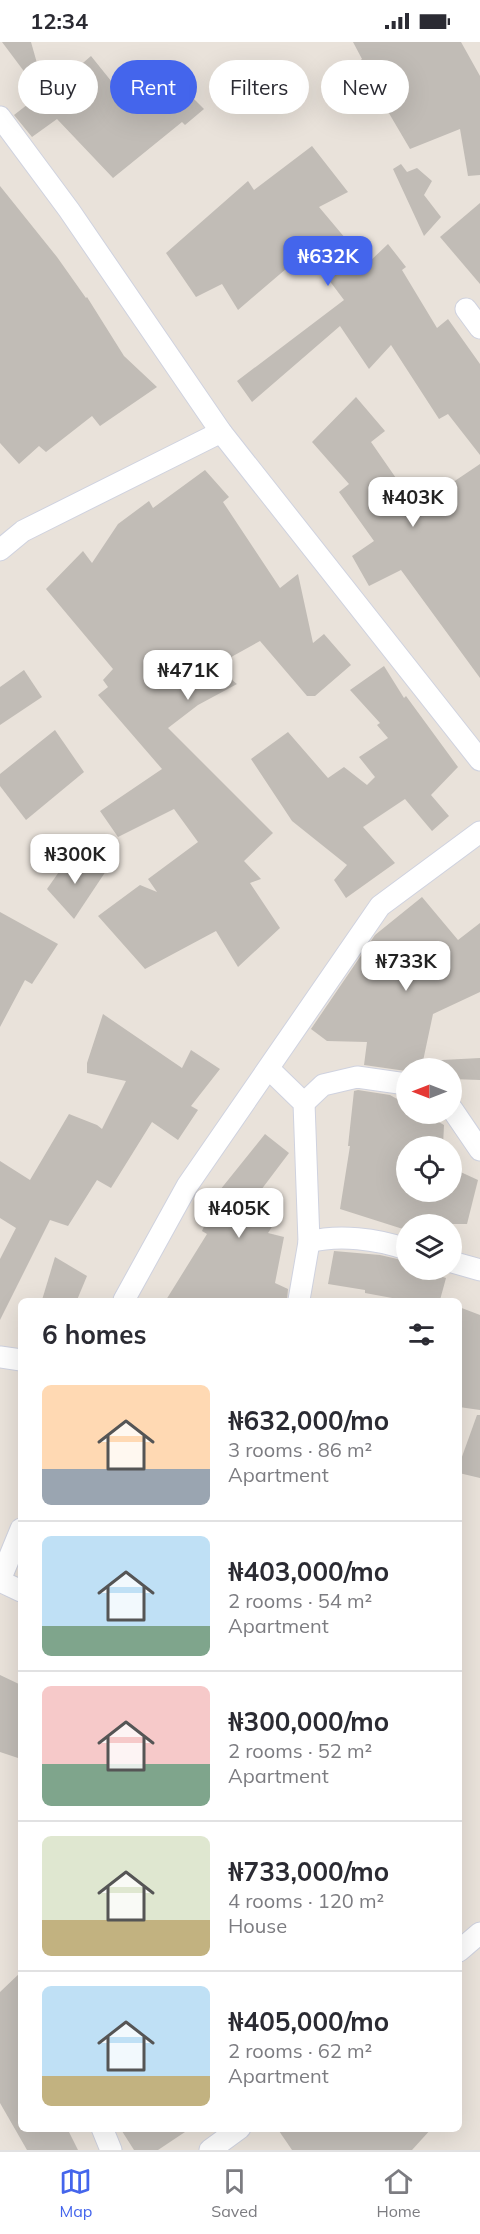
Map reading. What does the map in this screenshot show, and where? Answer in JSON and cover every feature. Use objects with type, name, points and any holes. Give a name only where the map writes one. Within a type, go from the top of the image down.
[{"type":"street","points":[[0,117],[69,210],[221,432],[480,760]]},
{"type":"street","points":[[466,309],[480,327]]},
{"type":"street","points":[[0,550],[23,531],[221,432]]},
{"type":"street","points":[[125,1298],[187,1186],[380,906],[480,832]]},
{"type":"street","points":[[269,1069],[304,1103],[309,1242],[299,1298]]},
{"type":"street","points":[[304,1103],[323,1085],[357,1077],[396,1083]]},
{"type":"street","points":[[462,1124],[480,1150]]},
{"type":"street","points":[[309,1242],[326,1238],[396,1246]]},
{"type":"street","points":[[462,1266],[480,1270]]},
{"type":"street","points":[[0,1357],[18,1360]]},
{"type":"street","points":[[18,1536],[0,1581],[18,1590]]},
{"type":"street","points":[[462,1948],[480,1933]]},
{"type":"street","points":[[104,2132],[111,2150]]},
{"type":"street","points":[[210,2150],[235,2132]]},
{"type":"building","points":[[2,42],[31,42],[36,60],[18,60],[18,63]]},
{"type":"building","points":[[353,42],[461,42],[480,76],[480,175],[468,176],[460,129],[410,149],[389,114],[409,114],[409,60],[362,59]]},
{"type":"building","points":[[98,65],[110,80],[110,114],[197,114],[197,102],[204,109],[185,125],[182,122],[113,178],[57,119],[32,137],[14,115],[18,112],[18,114],[98,114]]},
{"type":"building","points":[[312,146],[348,192],[319,207],[367,264],[388,244],[406,267],[402,270],[437,328],[448,319],[480,364],[480,455],[448,414],[439,419],[391,345],[369,369],[340,326],[252,402],[237,381],[344,300],[307,251],[238,310],[222,284],[196,297],[166,253],[248,181],[254,190]]},
{"type":"building","points":[[401,164],[407,172],[417,168],[432,181],[424,195],[441,217],[424,236],[393,169]]},
{"type":"building","points":[[0,186],[87,297],[124,356],[157,387],[100,426],[92,416],[46,452],[39,446],[19,464],[0,443]]},
{"type":"building","points":[[480,203],[480,284],[440,237]]},
{"type":"building","points":[[356,397],[385,431],[371,442],[416,507],[480,464],[480,678],[401,570],[369,586],[352,556],[374,541],[339,492],[349,484],[312,442]]},
{"type":"building","points":[[205,470],[229,497],[223,502],[280,588],[298,574],[313,643],[324,634],[351,665],[315,696],[307,696],[260,641],[215,666],[237,684],[198,705],[168,728],[273,833],[244,861],[261,879],[250,883],[280,928],[238,967],[216,931],[145,969],[98,916],[140,885],[157,892],[148,879],[198,842],[174,809],[118,837],[100,811],[162,769],[98,695],[108,687],[103,680],[113,669],[46,589],[83,551],[92,563],[118,524],[149,501],[153,508]]},
{"type":"building","points":[[384,666],[404,698],[406,696],[458,767],[431,795],[449,816],[432,831],[405,799],[363,827],[395,863],[346,898],[334,880],[347,865],[292,821],[251,759],[288,732],[328,778],[344,767],[367,785],[375,777],[359,757],[388,738],[377,725],[380,723],[350,690]]},
{"type":"building","points":[[24,670],[42,697],[0,725],[0,687]]},
{"type":"building","points":[[55,730],[84,772],[26,820],[0,786],[0,774]]},
{"type":"building","points":[[70,856],[106,871],[74,919],[47,889]]},
{"type":"building","points":[[422,897],[458,940],[480,923],[480,992],[433,1014],[424,1058],[396,1058],[396,1070],[364,1065],[367,1042],[327,1041],[311,1029],[375,935]]},
{"type":"building","points":[[0,912],[58,944],[32,984],[25,980],[0,1027]]},
{"type":"building","points":[[103,1014],[182,1068],[191,1050],[220,1069],[191,1106],[198,1110],[178,1140],[152,1122],[111,1188],[97,1180],[68,1226],[50,1220],[0,1320],[0,1259],[16,1228],[0,1218],[0,1161],[30,1180],[69,1114],[102,1129],[126,1081],[87,1073],[87,1063]]},
{"type":"building","points":[[480,1058],[480,1080],[462,1079],[462,1059]]},
{"type":"building","points":[[354,1091],[390,1095],[396,1098],[396,1124],[444,1125],[443,1136],[396,1136],[396,1202],[462,1202],[462,1173],[478,1180],[467,1224],[462,1224],[462,1214],[396,1214],[396,1227],[340,1209],[350,1146],[348,1146]]},
{"type":"building","points":[[265,1134],[289,1153],[252,1202],[277,1219],[268,1233],[284,1237],[275,1283],[288,1289],[287,1298],[167,1298],[207,1234],[202,1231],[220,1190]]},
{"type":"building","points":[[334,1251],[396,1259],[396,1280],[445,1280],[441,1298],[392,1298],[365,1293],[365,1290],[328,1284]]},
{"type":"building","points":[[55,1257],[87,1276],[78,1298],[43,1298]]},
{"type":"building","points":[[462,1308],[480,1315],[480,1410],[462,1407]]},
{"type":"building","points":[[477,1415],[480,1415],[480,1478],[462,1474],[462,1457]]},
{"type":"building","points":[[0,1675],[18,1684],[18,1758],[0,1752]]},
{"type":"building","points":[[18,1975],[18,2132],[69,2132],[78,2150],[27,2150],[0,2103],[0,1992]]},
{"type":"building","points":[[123,2132],[185,2132],[158,2150],[134,2150]]},
{"type":"building","points":[[280,2132],[428,2132],[412,2150],[292,2150]]}]
